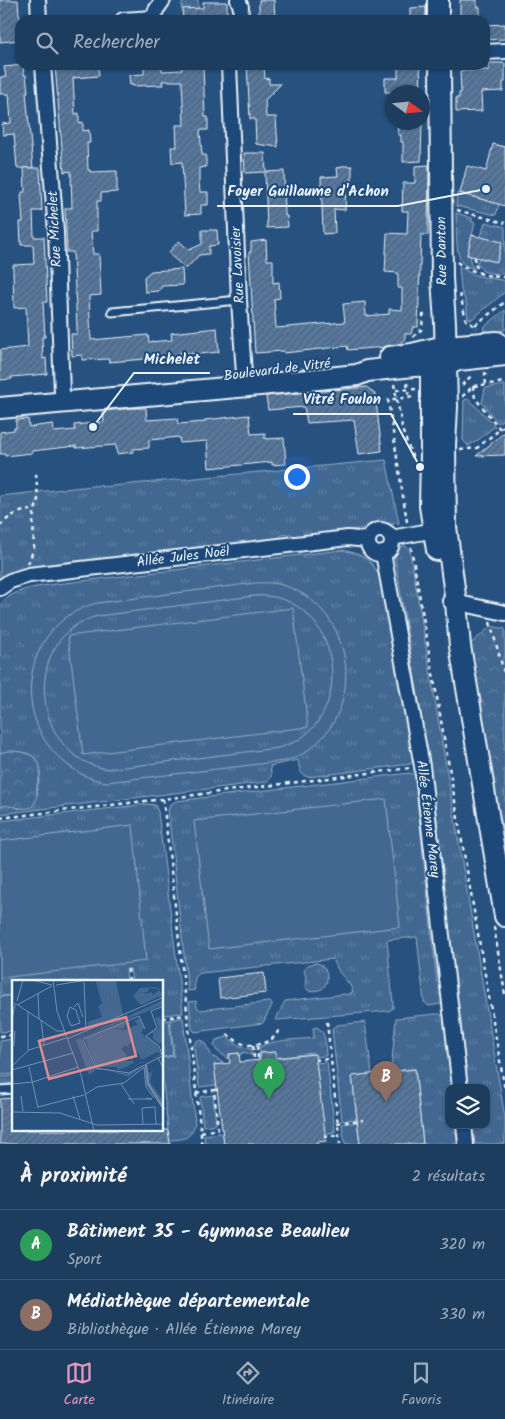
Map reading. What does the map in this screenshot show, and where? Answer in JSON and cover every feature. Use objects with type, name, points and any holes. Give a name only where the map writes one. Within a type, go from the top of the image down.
[{"type":"main road","points":[[438,0],[438,15]]},
{"type":"main road","name":"Rue Danton","points":[[439,356],[445,323],[442,278],[440,70]]},
{"type":"main road","name":"Boulevard de Vitré","points":[[0,400],[404,355],[439,356],[458,360],[478,354],[505,341]]},
{"type":"main road","name":"Boulevard de Vitré","points":[[478,354],[505,355]]},
{"type":"main road","points":[[439,356],[451,448],[440,529]]},
{"type":"main road","points":[[439,356],[431,462],[430,506],[440,529],[452,601],[453,629],[460,646],[505,916]]},
{"type":"main road","name":"Boulevard de Vitré","points":[[0,408],[357,375],[367,371],[413,366],[439,356]]},
{"type":"street","points":[[38,0],[39,15]]},
{"type":"street","points":[[154,15],[164,0]]},
{"type":"street","points":[[238,0],[240,15]]},
{"type":"street","points":[[490,52],[505,51]]},
{"type":"street","name":"Rue Michelet","points":[[43,70],[56,232],[62,393]]},
{"type":"street","name":"Rue Lavoisier","points":[[229,70],[244,374]]},
{"type":"street","points":[[391,538],[440,529]]},
{"type":"street","points":[[379,530],[386,532],[391,538],[389,549],[383,553],[369,548],[368,540],[372,533],[379,530]]},
{"type":"street","name":"Allée Jules Noël","points":[[0,588],[10,581],[29,575],[348,538],[368,540]]},
{"type":"street","name":"Allée Étienne Marey","points":[[383,553],[422,766],[460,1084]]},
{"type":"street","points":[[452,601],[505,613]]},
{"type":"street","points":[[464,1129],[466,1144]]},
{"type":"lane","points":[[112,312],[239,300]]},
{"type":"path","points":[[453,208],[505,223]]},
{"type":"path","points":[[475,257],[474,263],[479,273]]},
{"type":"path","points":[[458,270],[457,262],[467,269],[479,273],[505,277]]},
{"type":"path","points":[[459,292],[465,314]]},
{"type":"path","points":[[457,298],[460,309]]},
{"type":"path","points":[[478,354],[505,302]]},
{"type":"path","points":[[458,388],[476,372],[478,354],[475,336],[471,329],[462,322]]},
{"type":"path","points":[[463,396],[473,386],[505,382]]},
{"type":"path","points":[[473,386],[475,398],[500,429]]},
{"type":"path","points":[[396,390],[422,389]]},
{"type":"path","points":[[409,397],[388,400],[409,535],[505,1090]]},
{"type":"path","points":[[451,448],[469,450],[477,448],[505,425]]},
{"type":"path","points":[[29,575],[29,561],[34,548],[33,518],[38,500],[36,473]]},
{"type":"path","points":[[0,526],[12,515],[25,510],[35,510]]},
{"type":"path","points":[[486,608],[505,676]]},
{"type":"path","points":[[0,818],[422,766]]},
{"type":"path","points":[[163,799],[202,1144]]},
{"type":"path","points":[[128,969],[129,980]]},
{"type":"path","points":[[164,1018],[187,1015]]},
{"type":"path","points":[[327,1022],[340,1144]]},
{"type":"path","points":[[227,1034],[239,1042],[255,1045],[273,1039],[279,1028]]},
{"type":"path","points":[[255,1045],[254,1058],[256,1059]]},
{"type":"path","points":[[315,1060],[330,1058]]},
{"type":"path","points":[[214,1090],[218,1129]]},
{"type":"path","points":[[196,1093],[218,1090]]},
{"type":"path","points":[[337,1123],[363,1120]]},
{"type":"path","points":[[200,1132],[223,1128]]},
{"type":"path","points":[[324,1137],[339,1135]]},
{"type":"green space","points":[[183,0],[198,0],[198,9],[181,9]]},
{"type":"green space","points":[[457,193],[499,204],[496,215],[456,206]]},
{"type":"green space","points":[[456,213],[472,218],[472,222],[475,223],[467,255],[471,256],[470,263],[475,269],[464,264],[459,257]]},
{"type":"green space","points":[[485,222],[505,227],[505,274],[483,271],[477,263],[479,258],[497,262],[502,242],[481,237]]},
{"type":"green space","points":[[459,266],[476,275],[505,281],[505,292],[471,320],[468,318],[466,302],[461,290]]},
{"type":"green space","points":[[505,310],[505,330],[485,332],[483,328]]},
{"type":"green space","points":[[505,385],[505,418],[498,423],[482,403],[485,388]]},
{"type":"green space","points":[[469,399],[495,426],[468,446],[463,440],[464,400]]},
{"type":"green space","points":[[386,460],[399,523],[298,538],[291,534],[281,535],[277,540],[28,568],[18,570],[0,579],[0,496],[101,485],[101,487]]},
{"type":"green space","points":[[402,546],[407,547],[410,551],[505,1118],[505,1144],[473,1144],[471,1129],[490,1129],[490,1084],[467,1084],[430,766],[394,554]]},
{"type":"green space","points":[[342,550],[351,552],[369,561],[377,572],[383,587],[414,757],[411,764],[308,777],[301,773],[298,760],[270,766],[271,777],[266,782],[0,814],[0,806],[10,805],[20,809],[38,794],[37,787],[40,775],[40,767],[33,756],[14,751],[0,753],[0,605],[10,596],[22,590],[48,585]]},
{"type":"green space","points":[[255,583],[279,584],[305,595],[323,611],[336,631],[344,653],[346,677],[342,700],[333,723],[318,742],[299,756],[290,760],[107,782],[83,775],[63,761],[46,741],[35,719],[31,695],[32,671],[40,649],[54,629],[73,613],[97,603]],"holes":[[[254,596],[284,600],[307,614],[323,635],[331,661],[331,689],[322,714],[305,735],[278,748],[109,769],[83,761],[63,744],[50,721],[45,696],[46,670],[56,646],[73,627],[98,616]]]},
{"type":"green space","points":[[293,608],[308,727],[83,755],[68,636]]},
{"type":"green space","points":[[491,626],[505,629],[505,862],[468,646]]},
{"type":"green space","points":[[8,751],[25,753],[38,762],[40,774],[36,799],[32,807],[0,806],[0,753]]},
{"type":"green space","points":[[410,773],[417,776],[420,789],[416,790],[437,982],[441,982],[441,1004],[429,1006],[424,1002],[417,937],[387,940],[393,1003],[393,1008],[389,1011],[277,1020],[285,1001],[346,995],[353,992],[350,985],[339,972],[333,959],[201,973],[195,978],[195,990],[188,991],[168,811],[170,805],[176,801]]},
{"type":"green space","points":[[386,799],[400,927],[209,949],[194,821]]},
{"type":"green space","points":[[148,804],[155,805],[158,812],[183,1013],[164,1015],[164,980],[132,980],[130,969],[126,969],[127,980],[12,980],[12,995],[0,996],[0,821]]},
{"type":"green space","points":[[133,825],[146,961],[0,978],[0,841]]},
{"type":"green space","points":[[316,963],[326,970],[327,982],[322,989],[310,992],[305,987],[306,978],[304,970],[307,965]]},
{"type":"green space","points":[[12,995],[12,1031],[0,1032],[0,997]]},
{"type":"green space","points":[[196,1001],[197,1007],[200,1010],[269,1002],[272,1005],[263,1023],[195,1032],[192,1029],[189,1002]]},
{"type":"green space","points":[[435,1014],[443,1016],[445,1019],[452,1084],[445,1084],[445,1129],[457,1129],[459,1144],[423,1144],[415,1069],[391,1071],[396,1018]]},
{"type":"green space","points":[[183,1018],[195,1123],[192,1132],[187,1137],[169,1140],[164,1092],[164,1058],[174,1056],[170,1019]]},
{"type":"green space","points":[[169,1020],[173,1055],[164,1057],[164,1021]]},
{"type":"green space","points":[[365,1022],[372,1074],[352,1076],[357,1119],[342,1121],[332,1030],[337,1025]]},
{"type":"green space","points":[[317,1027],[324,1036],[326,1056],[315,1057],[313,1053],[276,1058],[275,1052],[260,1053],[259,1047],[265,1044],[314,1038],[313,1028]]},
{"type":"green space","points":[[227,1037],[240,1046],[251,1049],[252,1056],[245,1052],[239,1055],[239,1053],[229,1054],[229,1059],[217,1051],[214,1046],[216,1040]]},
{"type":"green space","points":[[12,1039],[12,1074],[0,1075],[0,1041]]},
{"type":"green space","points":[[196,1041],[204,1042],[212,1056],[225,1064],[216,1065],[217,1085],[199,1087],[194,1046]]},
{"type":"green space","points":[[327,1062],[335,1132],[323,1134],[319,1083],[315,1063]]},
{"type":"green space","points":[[12,1076],[12,1083],[0,1085],[0,1077]]},
{"type":"green space","points":[[213,1095],[216,1124],[203,1126],[200,1097]]},
{"type":"green space","points":[[357,1122],[360,1144],[345,1144],[342,1124]]},
{"type":"green space","points":[[223,1133],[224,1144],[205,1144],[204,1135]]},
{"type":"building","points":[[0,0],[18,0],[19,15],[15,15],[15,40],[0,42]]},
{"type":"building","points":[[259,0],[274,0],[275,15],[259,15]]},
{"type":"building","points":[[460,0],[477,0],[477,7],[480,7],[480,15],[460,15]]},
{"type":"building","points":[[203,2],[227,2],[227,15],[182,15],[183,9],[203,8]]},
{"type":"building","points":[[426,7],[426,15],[410,15],[410,8]]},
{"type":"building","points":[[505,24],[505,39],[490,40],[490,25]]},
{"type":"building","points":[[490,63],[505,63],[503,91],[481,92],[482,111],[456,112],[456,98],[459,98],[459,93],[461,93],[460,71],[490,70]]},
{"type":"building","points":[[15,66],[15,70],[24,70],[24,75],[26,75],[33,168],[17,168],[14,134],[3,135],[2,124],[11,123],[9,94],[0,94],[0,77],[6,77],[4,67]]},
{"type":"building","points":[[55,70],[98,70],[99,76],[73,78],[75,114],[79,113],[79,123],[83,122],[83,131],[89,130],[90,143],[87,143],[88,170],[90,172],[117,171],[117,192],[101,193],[101,201],[97,201],[97,231],[91,231],[93,254],[99,254],[101,295],[89,296],[91,340],[148,335],[149,342],[172,340],[171,333],[217,328],[219,352],[199,354],[180,352],[181,356],[109,362],[109,359],[82,360],[82,355],[72,356],[71,334],[77,334],[77,326],[73,252],[67,252],[65,208],[72,208],[71,171],[64,172]]},
{"type":"building","points":[[144,70],[203,70],[205,117],[208,117],[208,130],[200,130],[202,155],[206,155],[206,167],[199,168],[199,182],[200,192],[208,192],[208,205],[201,205],[201,214],[185,215],[182,162],[172,163],[171,147],[177,147],[176,125],[184,125],[182,81],[162,81],[163,85],[130,85],[129,75],[144,74]]},
{"type":"building","points":[[247,70],[264,70],[265,79],[269,78],[269,84],[281,84],[265,100],[266,117],[276,117],[278,147],[256,144],[255,119],[250,119]]},
{"type":"building","points":[[398,70],[420,70],[421,85],[385,85],[385,78],[398,78]]},
{"type":"building","points":[[398,130],[422,130],[421,161],[403,162],[403,142],[401,142],[401,135],[398,135]]},
{"type":"building","points":[[493,144],[505,147],[505,206],[460,193],[467,166],[486,171]]},
{"type":"building","points":[[244,153],[265,153],[266,172],[284,171],[285,216],[287,216],[288,227],[267,228],[265,172],[245,173]]},
{"type":"building","points":[[429,165],[428,235],[421,235],[418,327],[413,327],[411,334],[405,334],[405,339],[399,344],[385,347],[348,350],[347,346],[284,353],[284,351],[255,353],[249,252],[251,252],[251,242],[266,240],[267,260],[273,260],[273,283],[279,282],[280,298],[274,299],[276,328],[345,322],[343,304],[365,302],[366,316],[389,314],[389,309],[402,310],[402,288],[398,288],[398,273],[385,272],[387,233],[407,234],[408,211],[402,211],[403,183],[415,183],[415,166]]},
{"type":"building","points":[[352,166],[352,187],[346,187],[345,210],[334,209],[335,233],[323,234],[321,177],[338,176],[337,168]]},
{"type":"building","points":[[24,168],[40,168],[42,211],[33,211],[34,237],[44,237],[47,302],[43,302],[45,337],[42,337],[43,359],[46,358],[47,374],[11,377],[12,379],[0,380],[0,350],[28,347],[26,307],[14,308],[13,271],[13,265],[34,264],[33,245],[21,245],[20,222],[23,222],[21,195],[22,192],[25,192]]},
{"type":"building","points":[[202,230],[217,230],[218,245],[209,246],[209,254],[199,255],[186,269],[168,253],[179,241],[189,250],[202,244]]},
{"type":"building","points":[[472,235],[502,242],[497,262],[467,255]]},
{"type":"building","points":[[182,269],[183,285],[162,286],[159,291],[145,292],[144,277],[151,271]]},
{"type":"building","points":[[367,387],[375,394],[382,451],[359,454],[354,420],[307,423],[304,407],[268,410],[266,396]]},
{"type":"building","points":[[146,408],[147,420],[177,418],[178,424],[249,415],[251,434],[265,433],[265,439],[284,438],[286,464],[272,465],[272,462],[209,468],[207,441],[180,443],[179,437],[149,440],[149,448],[133,449],[133,452],[117,454],[116,445],[76,448],[76,446],[5,456],[5,454],[0,454],[0,432],[14,430],[16,428],[16,420],[28,419],[29,427],[53,424],[54,432],[75,430],[74,425],[104,422],[103,411]]},
{"type":"building","points":[[505,432],[505,455],[476,456],[492,443]]},
{"type":"building","points":[[264,973],[266,993],[220,998],[218,978]]},
{"type":"building","points":[[276,1052],[276,1058],[315,1054],[326,1141],[318,1142],[318,1144],[224,1144],[214,1065],[230,1063],[229,1054],[239,1053],[240,1062],[260,1060],[260,1053]]},
{"type":"building","points":[[415,1069],[423,1144],[360,1144],[352,1076]]},
{"type":"building","points":[[12,1098],[12,1132],[164,1132],[164,1130],[168,1130],[170,1144],[0,1144],[0,1099]]},
{"type":"place","name":"Foyer Guillaume d'Achon","points":[[486,189]]},
{"type":"place","name":"Michelet","points":[[93,427]]},
{"type":"place","name":"Vitré Foulon","points":[[420,467]]},
{"type":"place","name":"Bâtiment 35 - Gymnase Beaulieu","points":[[269,1099]]},
{"type":"place","name":"Médiathèque départementale","points":[[386,1102]]}]
